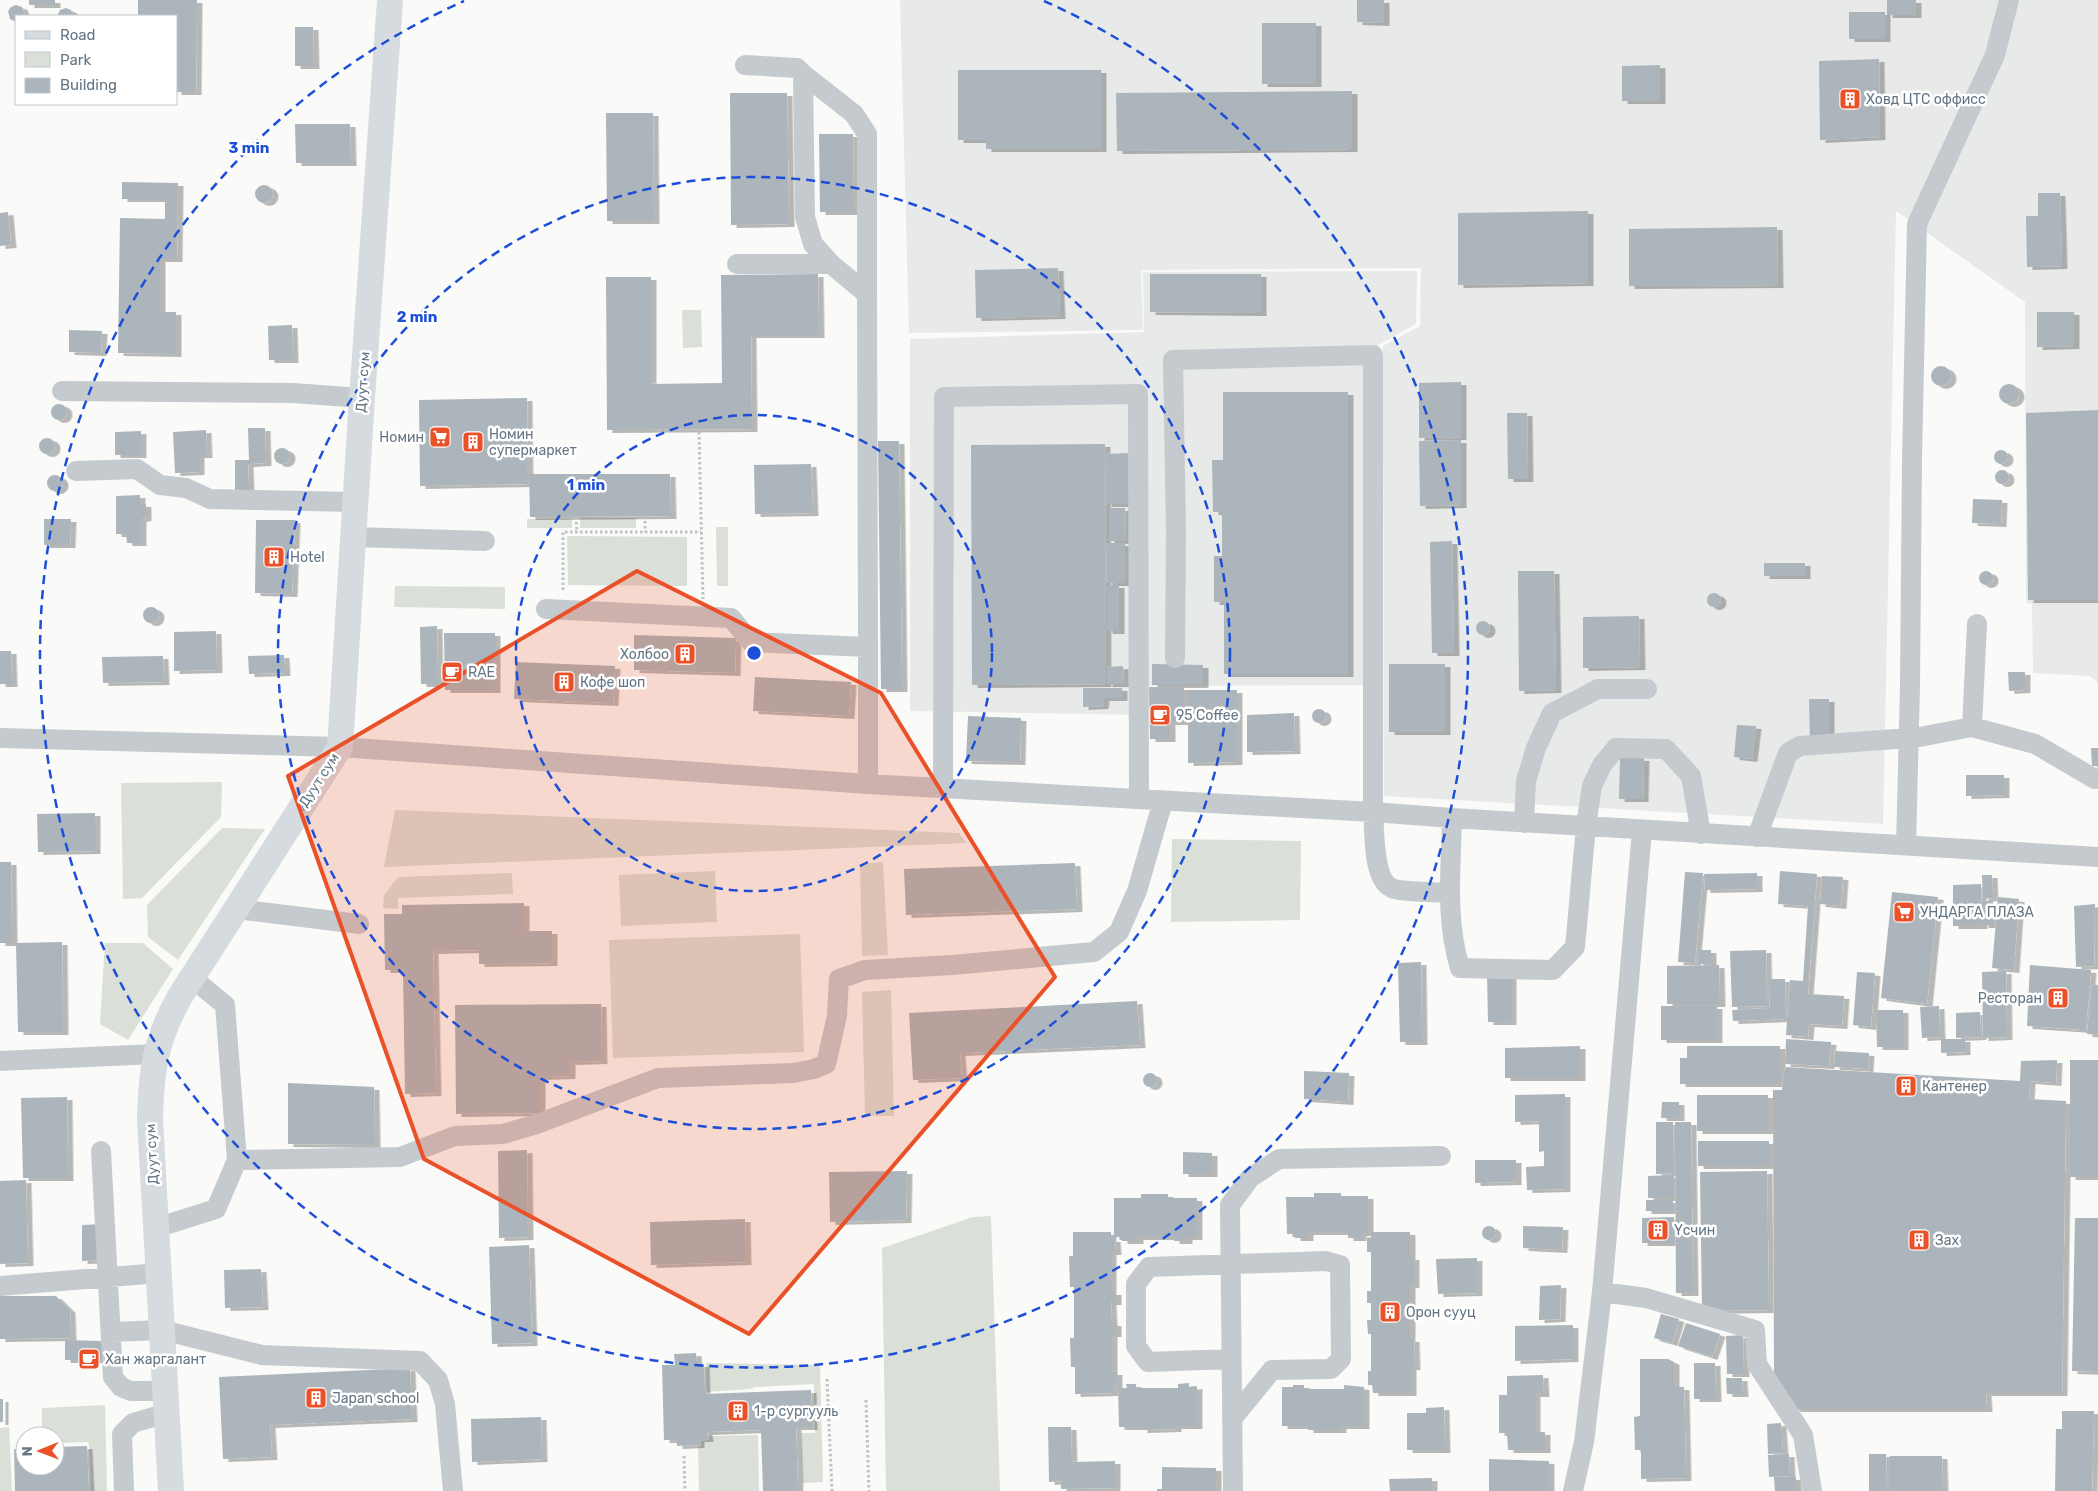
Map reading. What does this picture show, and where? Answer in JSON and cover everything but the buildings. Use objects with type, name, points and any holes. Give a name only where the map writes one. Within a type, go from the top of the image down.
[{"type":"main road","name":"Дуут сум","points":[[171,1491],[150,1120],[151,1083],[155,1054],[169,1018],[192,978],[340,747],[390,0]]},
{"type":"street","points":[[1906,846],[1917,224],[1994,55],[2009,0]]},
{"type":"street","points":[[745,65],[797,68],[854,114],[867,134],[868,784]]},
{"type":"street","points":[[803,74],[805,217],[813,244],[832,264],[868,294]]},
{"type":"street","points":[[737,264],[832,264]]},
{"type":"street","points":[[1175,658],[1176,532],[1173,360],[1373,356],[1373,812],[1377,861],[1381,879],[1392,888],[1450,893]]},
{"type":"street","points":[[62,391],[293,393],[362,398]]},
{"type":"street","points":[[943,788],[944,397],[1138,394],[1140,800]]},
{"type":"street","points":[[76,471],[137,470],[160,485],[186,488],[210,499],[356,502]]},
{"type":"street","points":[[354,537],[485,541]]},
{"type":"street","points":[[554,609],[731,618],[751,642],[868,647]]},
{"type":"street","points":[[1972,727],[1977,624]]},
{"type":"street","points":[[1524,822],[1526,781],[1536,748],[1552,712],[1598,689],[1647,689]]},
{"type":"street","points":[[1757,837],[1788,754],[1800,746],[1909,739],[1972,727],[2035,744],[2095,779]]},
{"type":"street","points":[[0,738],[340,747],[868,784],[1373,812],[1701,834],[2098,857]]},
{"type":"street","points":[[1452,818],[1450,893],[1452,944],[1460,968],[1553,970],[1575,947],[1586,826],[1592,786],[1602,764],[1616,748],[1666,749],[1691,776],[1701,834]]},
{"type":"street","points":[[237,1160],[400,1157],[455,1136],[503,1134],[537,1124],[658,1078],[793,1073],[814,1069],[826,1064],[837,1016],[839,979],[865,970],[952,965],[1094,952],[1119,932],[1137,892],[1163,801]]},
{"type":"street","points":[[1573,1491],[1584,1442],[1602,1292],[1642,830]]},
{"type":"street","points":[[236,909],[359,924]]},
{"type":"street","points":[[156,1228],[216,1209],[237,1160],[225,1005],[192,978]]},
{"type":"street","points":[[0,1061],[155,1054]]},
{"type":"street","points":[[101,1151],[106,1278],[112,1332],[113,1377],[121,1387],[166,1402]]},
{"type":"street","points":[[1233,1491],[1230,1205],[1250,1178],[1279,1159],[1441,1156]]},
{"type":"street","points":[[1231,1359],[1148,1362],[1136,1346],[1136,1284],[1149,1267],[1326,1261],[1340,1265],[1341,1359],[1331,1369],[1272,1370],[1232,1419]]},
{"type":"street","points":[[0,1286],[159,1273]]},
{"type":"street","points":[[1602,1292],[1646,1298],[1755,1330],[1757,1364],[1803,1435],[1812,1491]]},
{"type":"street","points":[[112,1332],[162,1330],[262,1355],[391,1358],[420,1361],[438,1380],[445,1404],[453,1491]]},
{"type":"street","points":[[124,1491],[122,1434],[133,1423],[166,1402]]},
{"type":"path","points":[[699,432],[703,617]]},
{"type":"path","points":[[645,516],[646,532]]},
{"type":"path","points":[[576,517],[577,532]]},
{"type":"path","points":[[554,609],[563,532],[701,532]]},
{"type":"path","points":[[828,1379],[832,1491]]},
{"type":"path","points":[[866,1400],[868,1491]]},
{"type":"path","points":[[684,1456],[685,1491]]},
{"type":"highlighted area","points":[[637,571],[881,693],[1055,977],[749,1334],[424,1159],[288,776]]},
{"type":"shaded area","points":[[900,0],[2098,0],[2098,683],[2090,676],[2033,673],[2032,604],[2026,603],[2025,302],[1896,211],[1883,824],[1384,796],[1383,346],[1420,326],[1421,268],[1141,270],[1143,330],[909,333]]},
{"type":"shaded area","points":[[1417,271],[1416,324],[1378,345],[1380,685],[1142,686],[1142,715],[910,711],[910,339],[1144,332],[1143,272]]},
{"type":"green space","points":[[682,310],[701,310],[702,347],[683,348]]},
{"type":"green space","points":[[580,518],[636,518],[636,528],[580,528]]},
{"type":"green space","points":[[527,519],[572,519],[572,528],[527,528]]},
{"type":"green space","points":[[716,527],[728,527],[728,586],[717,586]]},
{"type":"green space","points":[[567,536],[687,537],[687,586],[568,585]]},
{"type":"green space","points":[[395,586],[505,587],[505,609],[394,607]]},
{"type":"green space","points":[[222,782],[221,817],[142,898],[123,899],[121,783]]},
{"type":"green space","points":[[395,810],[959,833],[966,843],[384,867]]},
{"type":"green space","points":[[222,828],[265,829],[178,960],[148,937],[147,905]]},
{"type":"green space","points":[[1172,839],[1301,841],[1300,920],[1171,922]]},
{"type":"green space","points":[[883,862],[888,955],[862,956],[860,864]]},
{"type":"green space","points":[[715,871],[717,922],[621,926],[619,875]]},
{"type":"green space","points":[[512,873],[513,894],[398,898],[398,909],[383,908],[384,895],[398,877]]},
{"type":"green space","points":[[800,934],[804,1052],[613,1058],[609,940]]},
{"type":"green space","points":[[105,943],[143,943],[173,969],[128,1040],[100,1024]]},
{"type":"green space","points":[[891,990],[894,1116],[865,1116],[862,992]]},
{"type":"green space","points":[[991,1216],[1000,1491],[886,1491],[882,1248],[973,1217]]},
{"type":"green space","points":[[706,1363],[820,1365],[823,1482],[802,1483],[801,1433],[815,1433],[814,1384],[707,1392]]},
{"type":"green space","points":[[105,1405],[107,1491],[91,1491],[89,1444],[87,1442],[65,1443],[65,1426],[42,1426],[42,1408]]},
{"type":"green space","points":[[9,1427],[12,1491],[0,1491],[0,1428]]},
{"type":"green space","points":[[758,1435],[759,1491],[699,1491],[698,1447],[701,1446],[701,1441],[709,1440],[710,1436]]},
{"type":"place","name":"Ховд ЦТС оффисс","points":[[1850,99]]},
{"type":"place","name":"Номин","points":[[440,437]]},
{"type":"place","name":"Номин супермаркет","points":[[473,442]]},
{"type":"place","name":"Hotel","points":[[274,557]]},
{"type":"place","name":"Холбоо","points":[[685,654]]},
{"type":"place","name":"RAE","points":[[452,672]]},
{"type":"place","name":"Кофе шоп","points":[[564,682]]},
{"type":"place","name":"95 Coffee","points":[[1160,715]]},
{"type":"place","name":"УНДАРГА ПЛАЗА","points":[[1904,912]]},
{"type":"place","name":"Ресторан","points":[[2058,998]]},
{"type":"place","name":"Кантенер","points":[[1906,1086]]},
{"type":"place","name":"Үсчин","points":[[1658,1230]]},
{"type":"place","name":"Зах","points":[[1919,1240]]},
{"type":"place","name":"Орон сууц","points":[[1390,1312]]},
{"type":"place","name":"Хан жаргалант","points":[[89,1359]]},
{"type":"place","name":"Japan school","points":[[316,1398]]},
{"type":"place","name":"1-р сургууль","points":[[738,1411]]}]
